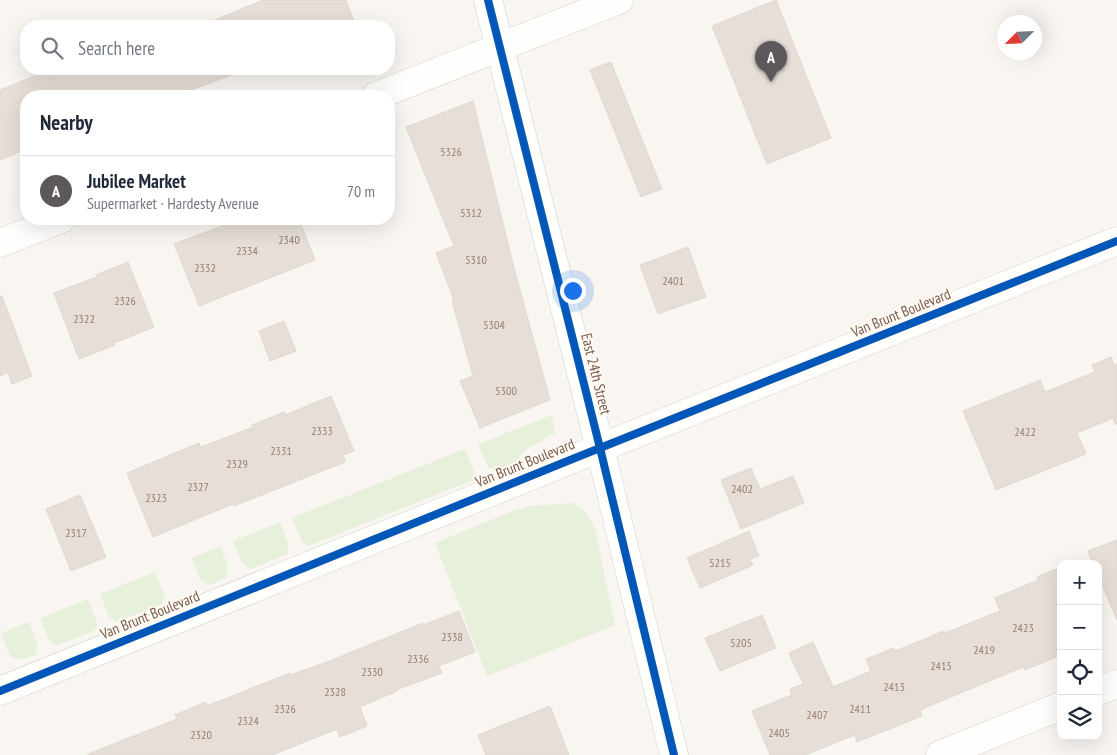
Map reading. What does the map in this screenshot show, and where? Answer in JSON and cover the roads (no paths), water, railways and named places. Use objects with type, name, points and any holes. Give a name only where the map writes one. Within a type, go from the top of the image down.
[{"type":"street","name":"East 24th Street","points":[[488,0],[600,448],[674,755]]},
{"type":"street","points":[[391,90],[619,0]]},
{"type":"street","points":[[0,243],[46,225]]},
{"type":"street","name":"Van Brunt Boulevard","points":[[0,690],[1117,241]]},
{"type":"street","points":[[1102,690],[1117,684]]},
{"type":"street","points":[[940,755],[1057,708]]},
{"type":"place","name":"Jubilee Market","points":[[771,82]]}]
